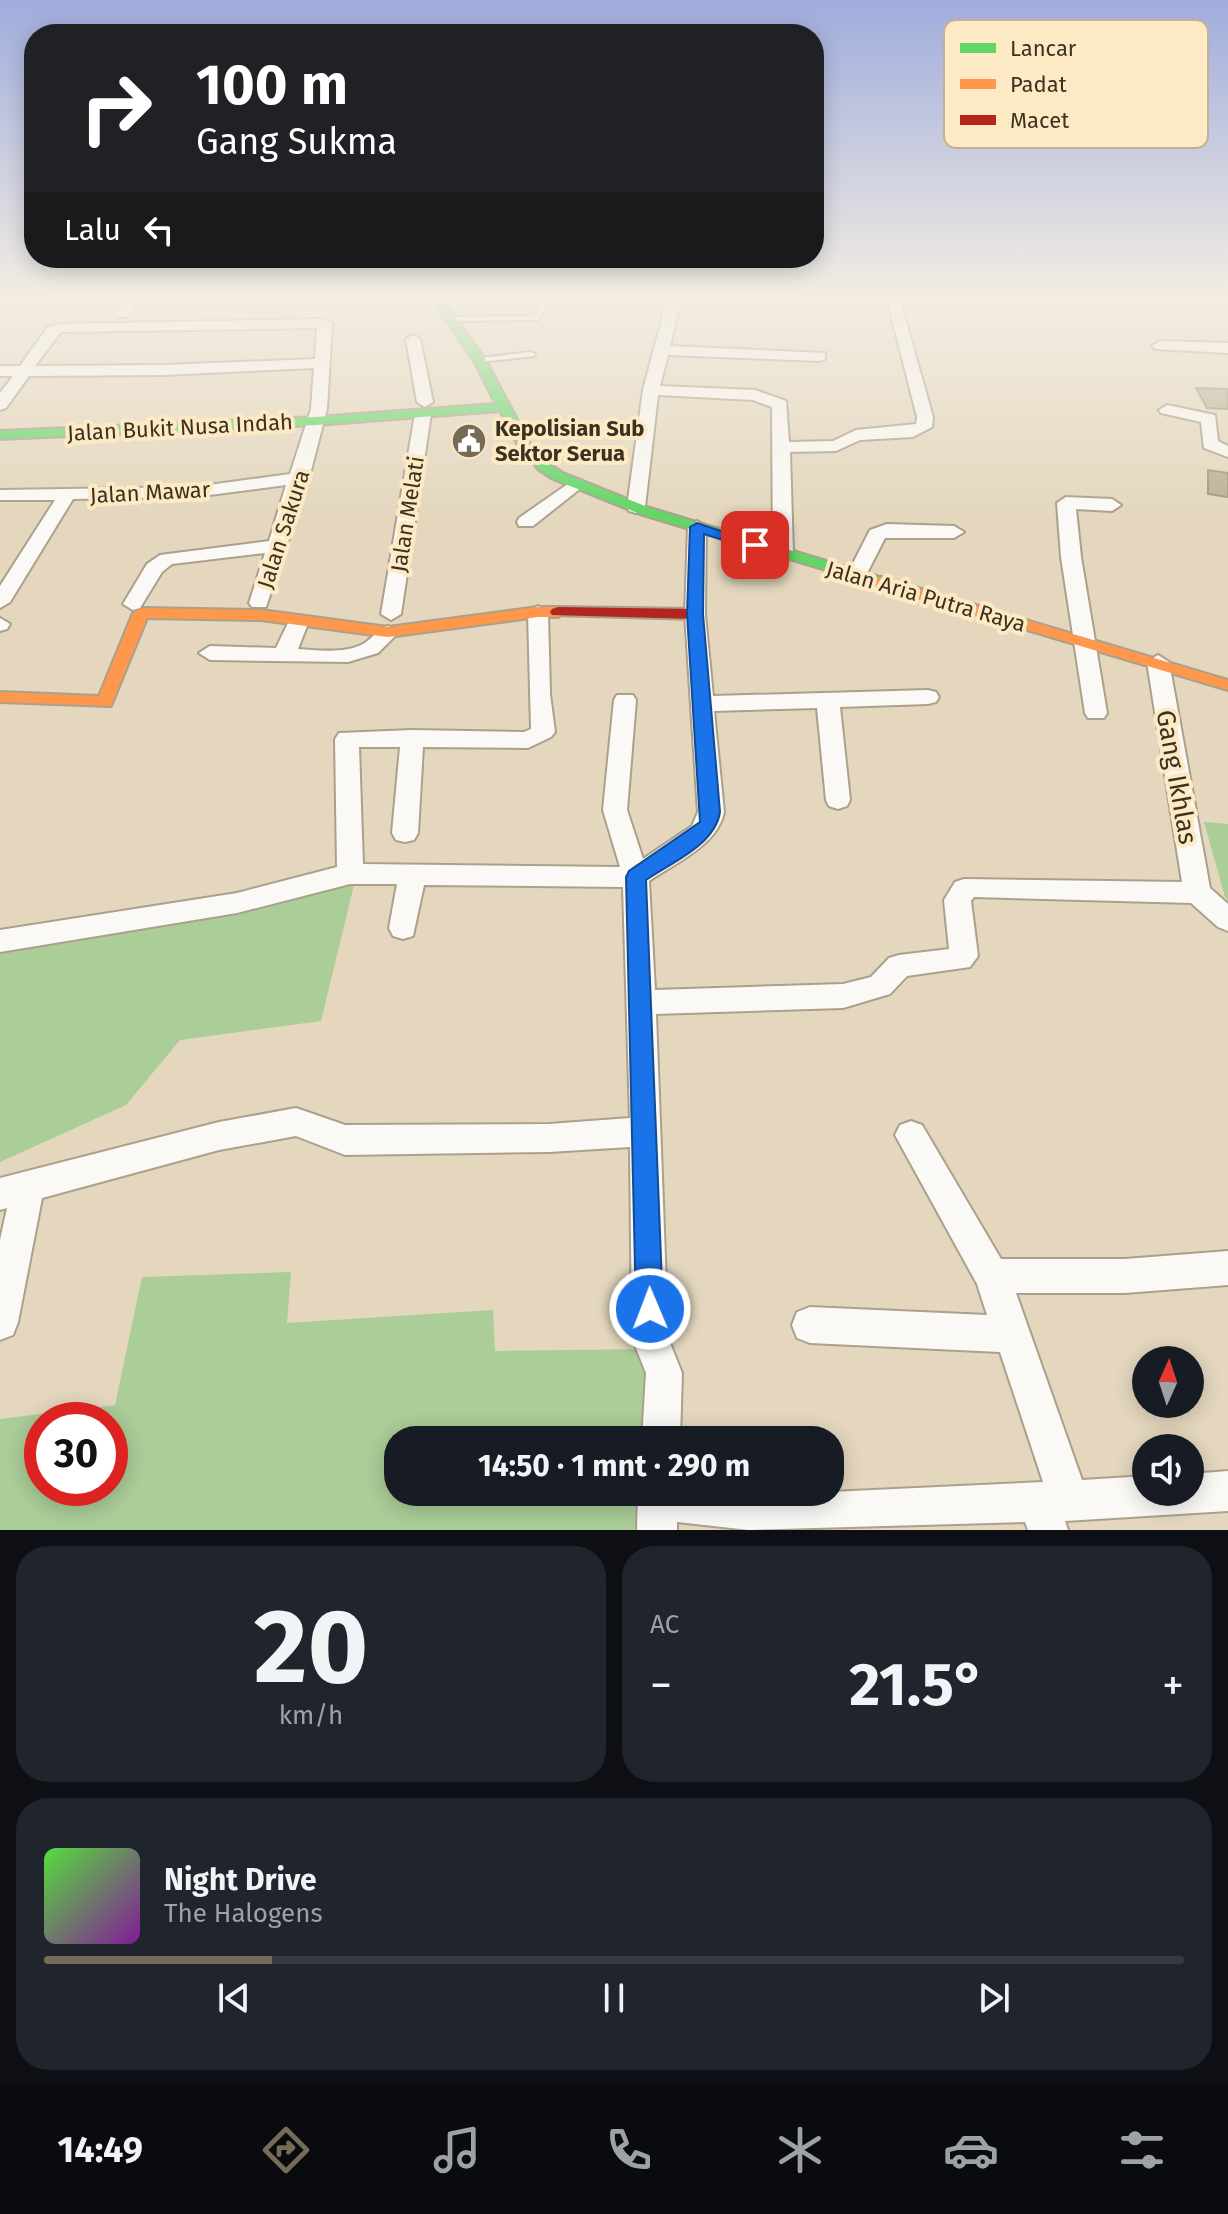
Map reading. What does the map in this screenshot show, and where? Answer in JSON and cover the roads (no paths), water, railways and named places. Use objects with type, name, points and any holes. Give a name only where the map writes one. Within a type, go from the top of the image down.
[{"type":"street","points":[[0,405],[24,371]]},
{"type":"street","name":"Jalan Sakura","points":[[259,603],[317,415],[320,371]]},
{"type":"street","name":"Jalan Melati","points":[[390,623],[424,408],[418,371]]},
{"type":"street","name":"Jalan Aria Putra Raya","points":[[486,371],[532,454],[554,474],[575,484],[783,555],[1083,640],[1228,685]]},
{"type":"street","points":[[636,507],[655,371]]},
{"type":"street","points":[[755,382],[761,371]]},
{"type":"street","points":[[780,447],[836,446],[856,435],[913,432],[924,427],[925,417],[913,371]]},
{"type":"street","points":[[651,390],[755,382],[780,404],[783,555]]},
{"type":"street","name":"Jalan Bukit Nusa Indah","points":[[0,435],[501,402]]},
{"type":"street","points":[[1167,410],[1209,419],[1210,444],[1228,452]]},
{"type":"street","name":"Jalan Bukit Nusa Indah","points":[[0,421],[317,415]]},
{"type":"street","name":"Jalan Mawar","points":[[0,495],[194,492],[300,478]]},
{"type":"street","points":[[526,522],[575,484]]},
{"type":"street","points":[[0,602],[67,495]]},
{"type":"street","points":[[1096,713],[1083,640],[1066,503],[1112,505]]},
{"type":"street","points":[[0,941],[237,903],[350,874],[636,877],[701,833],[709,824],[711,812],[704,704],[695,614],[697,527]]},
{"type":"street","points":[[856,577],[877,534],[887,530],[954,532]]},
{"type":"street","points":[[133,604],[154,568],[167,559],[276,546]]},
{"type":"street","points":[[0,559],[25,559]]},
{"type":"street","points":[[350,874],[345,742],[351,737],[528,740],[543,732],[539,694],[538,612]]},
{"type":"street","points":[[0,697],[105,702],[141,613],[261,615],[299,621],[390,623],[538,612],[695,614]]},
{"type":"street","points":[[290,655],[287,648],[299,621]]},
{"type":"street","points":[[210,653],[345,656],[363,653],[379,644],[390,623]]},
{"type":"street","name":"Gang Ikhlas","points":[[1158,662],[1197,893]]},
{"type":"street","points":[[704,704],[928,697]]},
{"type":"street","points":[[625,700],[615,810],[636,877],[650,1338],[664,1373],[662,1426]]},
{"type":"street","points":[[828,701],[838,800]]},
{"type":"street","points":[[405,833],[412,738]]},
{"type":"street","points":[[403,928],[412,874]]},
{"type":"street","points":[[640,1002],[843,996],[880,986],[899,966],[960,959],[964,956],[957,900],[964,889],[1197,893],[1228,920]]},
{"type":"street","points":[[0,1322],[14,1190],[219,1136],[296,1122],[308,1123],[326,1136],[345,1140],[549,1138],[646,1131]]},
{"type":"street","points":[[911,1135],[992,1276],[1011,1334],[1052,1511]]},
{"type":"street","points":[[992,1276],[1125,1276],[1228,1268]]},
{"type":"street","points":[[810,1325],[1011,1334]]},
{"type":"street","points":[[658,1507],[767,1512],[1052,1511],[1228,1491]]},
{"type":"place","name":"Kepolisian Sub Sektor Serua","points":[[469,441]]}]
